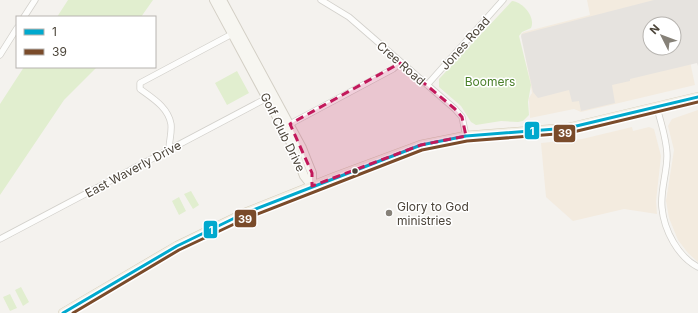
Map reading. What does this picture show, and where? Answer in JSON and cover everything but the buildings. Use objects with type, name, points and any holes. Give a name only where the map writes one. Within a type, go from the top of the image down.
[{"type":"main road","points":[[63,313],[177,246],[245,213],[362,166],[421,145],[466,136],[568,128],[698,97]]},
{"type":"street","points":[[25,16],[35,0]]},
{"type":"street","name":"Golf Club Drive","points":[[214,0],[292,145],[304,176],[312,186]]},
{"type":"street","name":"Golf Club Drive","points":[[222,0],[302,148],[312,173],[312,186]]},
{"type":"street","name":"Cree Road","points":[[321,0],[349,17],[462,117],[466,136]]},
{"type":"street","name":"Jones Road","points":[[427,85],[503,0]]},
{"type":"street","points":[[0,55],[16,30]]},
{"type":"street","points":[[169,150],[170,124],[168,118],[159,103],[140,89],[140,83],[232,34]]},
{"type":"street","points":[[290,124],[393,69],[400,63]]},
{"type":"street","name":"East Waverly Drive","points":[[0,240],[267,98]]},
{"type":"street","points":[[657,108],[667,154],[662,208],[669,234],[684,256],[698,267]]},
{"type":"highlighted area","points":[[400,63],[455,109],[462,117],[466,136],[421,145],[312,186],[312,173],[290,124]]},
{"type":"shaded area","points":[[587,0],[698,0],[689,57],[695,85],[581,112],[574,109],[530,118],[529,98],[532,93],[521,34],[590,15]]},
{"type":"shaded area","points":[[654,0],[698,0],[698,66],[697,63],[630,79],[630,81],[612,85],[615,103],[581,111],[579,101],[572,102],[569,90],[538,98],[533,92],[521,36],[522,34]]},
{"type":"shaded area","points":[[698,110],[698,262],[688,253],[678,240],[669,218],[666,201],[674,150],[668,126],[672,119]]},
{"type":"shaded area","points":[[632,127],[633,131],[649,127],[654,129],[661,156],[656,201],[657,214],[624,209],[573,221],[546,197],[541,143],[582,139]]},
{"type":"green space","points":[[68,0],[153,0],[142,16],[58,16]]},
{"type":"green space","name":"Boomers","points":[[512,1],[524,7],[532,19],[531,28],[522,32],[519,36],[531,85],[528,102],[529,115],[523,121],[518,122],[501,121],[476,125],[471,122],[461,106],[439,87],[439,79]]},
{"type":"green space","points":[[23,68],[96,68],[64,100],[0,195],[0,104]]},
{"type":"green space","points":[[237,71],[249,93],[227,105],[215,83]]},
{"type":"green space","points":[[191,191],[199,205],[193,209],[184,194]]},
{"type":"green space","points":[[179,197],[186,211],[179,215],[172,201]]},
{"type":"green space","points":[[21,287],[29,302],[23,306],[15,290]]},
{"type":"green space","points":[[10,294],[17,308],[10,311],[3,297]]},
{"type":"transit line","name":"1","points":[[63,313],[177,246],[245,213],[421,145],[466,136],[568,128],[698,97]]},
{"type":"transit line","name":"39","points":[[73,313],[179,250],[247,218],[422,150],[467,141],[569,133],[698,102]]},
{"type":"place","name":"Glory to God ministries","points":[[389,213]]}]
